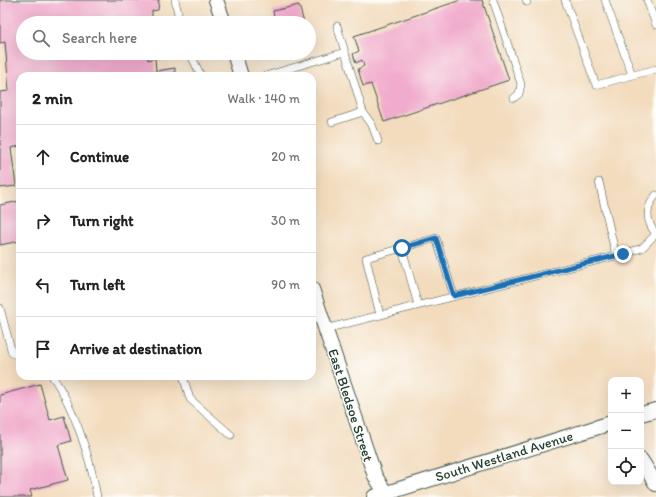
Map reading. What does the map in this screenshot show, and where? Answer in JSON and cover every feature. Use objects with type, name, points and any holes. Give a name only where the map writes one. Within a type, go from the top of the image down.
[{"type":"street","points":[[216,0],[222,16]]},
{"type":"street","points":[[236,60],[240,72]]},
{"type":"street","name":"East Bledsoe Street","points":[[316,304],[320,321],[382,496]]},
{"type":"street","points":[[644,413],[656,410]]},
{"type":"street","name":"South Westland Avenue","points":[[382,496],[608,424]]},
{"type":"street","points":[[644,465],[656,484]]},
{"type":"lane","points":[[175,0],[178,16]]},
{"type":"lane","points":[[493,0],[521,84],[519,94],[514,98]]},
{"type":"lane","points":[[565,0],[596,85],[656,69]]},
{"type":"lane","points":[[605,0],[632,75]]},
{"type":"lane","points":[[647,0],[656,25]]},
{"type":"lane","points":[[337,26],[363,112],[372,125],[378,141]]},
{"type":"lane","points":[[278,72],[345,52]]},
{"type":"lane","points":[[193,60],[199,72]]},
{"type":"lane","points":[[332,122],[363,112]]},
{"type":"lane","points":[[599,182],[616,256]]},
{"type":"lane","points":[[320,321],[380,315],[616,256],[642,248],[656,234],[651,227],[648,218],[648,209],[656,195]]},
{"type":"lane","points":[[380,315],[366,258],[436,238],[454,296]]},
{"type":"lane","points":[[402,248],[418,305]]},
{"type":"lane","points":[[0,308],[12,353],[16,355]]},
{"type":"lane","points":[[55,380],[63,391],[74,419],[94,481],[97,497]]},
{"type":"lane","points":[[184,380],[190,399],[231,435]]},
{"type":"building","points":[[0,0],[159,0],[158,10],[152,11],[152,16],[16,16],[16,60],[155,60],[156,71],[175,68],[175,72],[16,72],[16,147],[11,148],[16,186],[0,188],[0,92],[9,91],[5,42],[0,43]]},
{"type":"building","points":[[461,0],[482,0],[509,80],[384,122],[371,84],[363,86],[358,69],[364,66],[362,60],[356,63],[353,54],[359,51],[354,36]]},
{"type":"building","points":[[299,5],[302,16],[274,16],[273,11]]},
{"type":"building","points":[[16,202],[16,242],[0,245],[0,205]]},
{"type":"building","points":[[40,384],[50,420],[64,416],[71,441],[58,445],[68,480],[30,490],[32,497],[0,497],[0,395]]},
{"type":"route","points":[[402,248],[436,238],[454,296],[623,254]]}]
